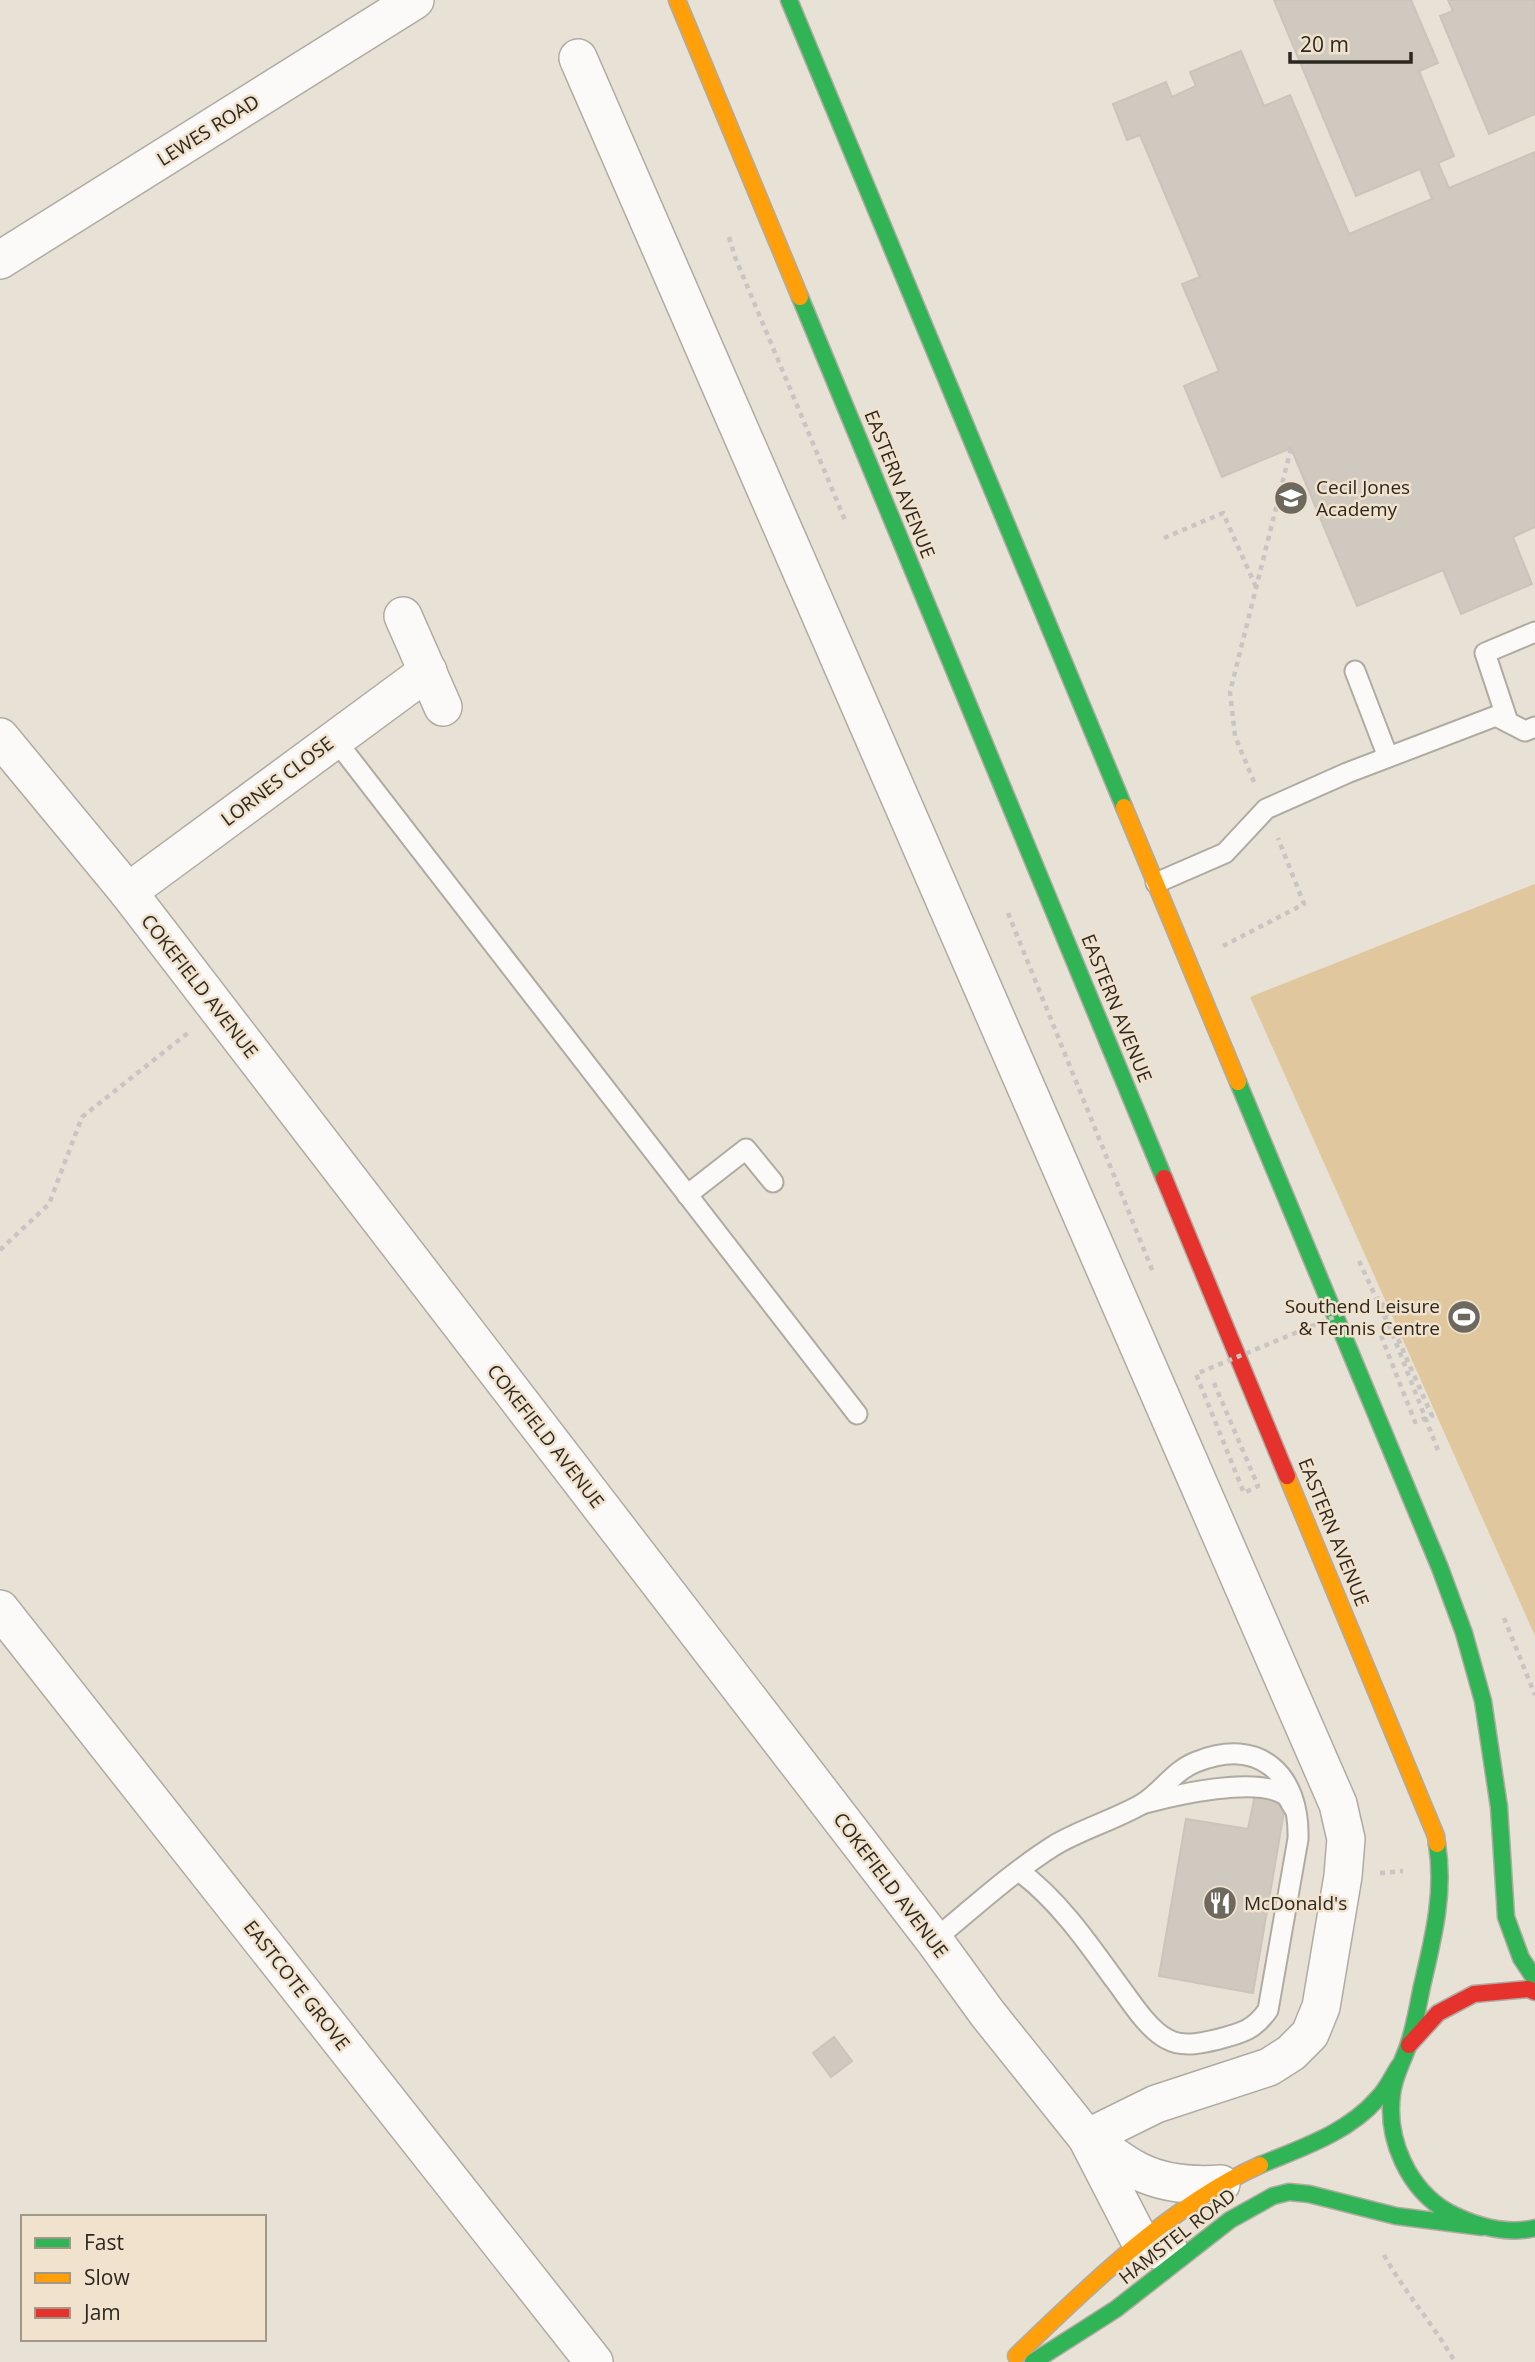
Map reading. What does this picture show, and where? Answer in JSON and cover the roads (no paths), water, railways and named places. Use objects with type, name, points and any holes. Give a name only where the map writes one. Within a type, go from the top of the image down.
[{"type":"main road","name":"EASTERN AVENUE","points":[[677,0],[1428,1812],[1436,1836],[1441,1869],[1438,1917],[1409,2045],[1399,2066],[1392,2092],[1391,2116],[1400,2157],[1415,2182],[1433,2203],[1485,2228],[1532,2231]]},
{"type":"main road","points":[[789,0],[1440,1568],[1464,1633],[1483,1700],[1495,1782],[1506,1917],[1521,1958],[1535,1979]]},
{"type":"main road","name":"EASTERN AVENUE","points":[[1409,2045],[1438,2013],[1474,1994],[1528,1989],[1535,1992]]},
{"type":"main road","name":"HAMSTEL ROAD","points":[[1009,2362],[1078,2297],[1182,2211],[1221,2184],[1354,2121],[1376,2101],[1399,2066]]},
{"type":"main road","name":"HAMSTEL ROAD","points":[[1033,2362],[1109,2315],[1232,2218],[1259,2200],[1285,2192],[1309,2193],[1422,2222],[1485,2228]]},
{"type":"street","name":"LEWES ROAD","points":[[0,260],[415,0]]},
{"type":"street","points":[[578,58],[1338,1804],[1346,1839],[1343,1876],[1321,2007],[1310,2034],[1291,2053],[1269,2067],[1156,2104],[1087,2138]]},
{"type":"street","points":[[403,616],[443,707]]},
{"type":"street","name":"LORNES CLOSE","points":[[128,892],[428,671]]},
{"type":"street","name":"COKEFIELD AVENUE","points":[[0,737],[128,892],[988,2013],[1087,2138],[1141,2243]]},
{"type":"street","name":"EASTCOTE GROVE","points":[[0,1609],[594,2362]]},
{"type":"street","name":"COKEFIELD AVENUE","points":[[1087,2138],[1139,2171],[1196,2186],[1221,2184]]},
{"type":"street","points":[[1141,2243],[1157,2250],[1177,2246],[1232,2218]]},
{"type":"lane","points":[[1508,722],[1485,653],[1535,632]]},
{"type":"lane","points":[[1355,671],[1388,757]]},
{"type":"lane","points":[[1156,883],[1225,853],[1266,809],[1388,757],[1496,716],[1525,731],[1535,727]]},
{"type":"lane","points":[[334,738],[856,1414]]},
{"type":"lane","points":[[687,1195],[746,1149],[773,1182]]},
{"type":"lane","points":[[1019,1871],[1042,1888],[1155,2030],[1166,2039],[1195,2044],[1245,2031],[1258,2024],[1268,2010],[1298,1839],[1298,1816],[1293,1796],[1282,1776],[1265,1761],[1244,1755],[1218,1756],[1195,1762],[1172,1776],[1144,1803]]},
{"type":"lane","points":[[934,1940],[1057,1844],[1144,1803],[1206,1790],[1249,1787],[1271,1789],[1286,1796],[1298,1816]]},
{"type":"place","name":"Cecil Jones Academy","points":[[1291,498]]},
{"type":"place","name":"Southend Leisure & Tennis Centre","points":[[1464,1317]]},
{"type":"place","name":"McDonald's","points":[[1220,1903]]}]
